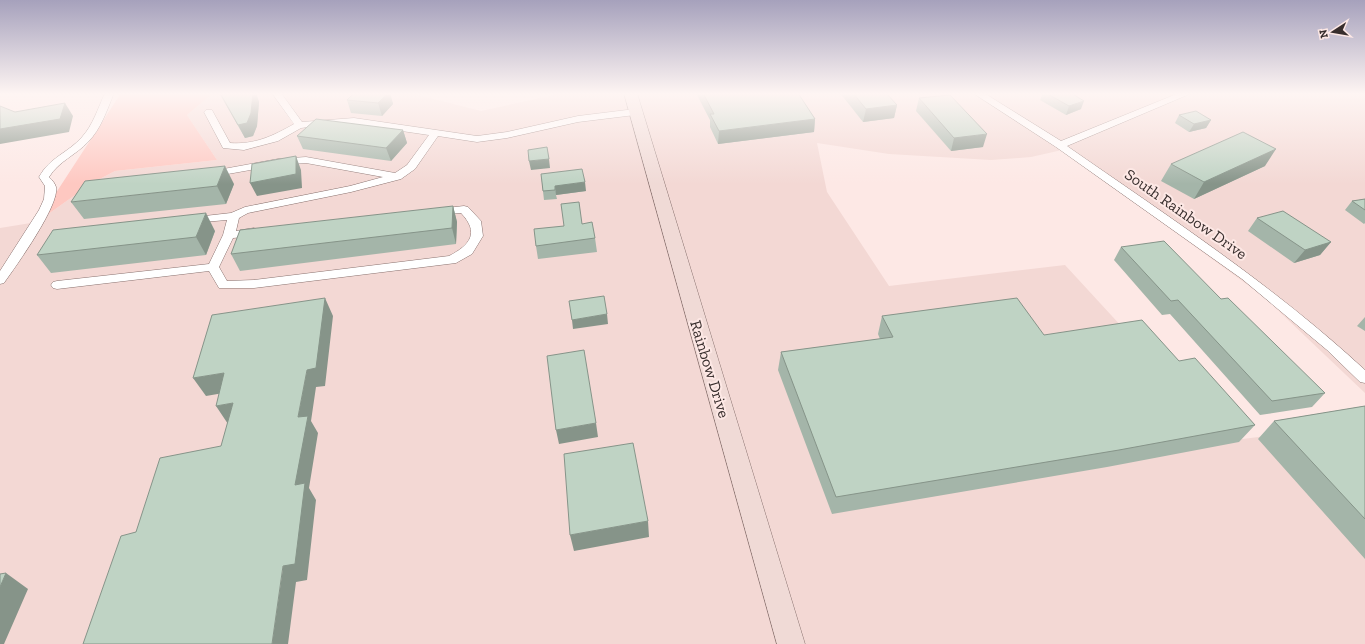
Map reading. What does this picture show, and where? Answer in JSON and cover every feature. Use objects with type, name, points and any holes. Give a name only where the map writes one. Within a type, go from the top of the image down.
[{"type":"street","points":[[0,280],[42,214],[52,191],[51,185],[44,177],[49,167],[57,159],[84,140],[93,123]]},
{"type":"street","points":[[215,123],[227,146],[244,147],[275,139],[300,125],[315,123]]},
{"type":"street","points":[[367,123],[477,139],[507,136],[554,123]]},
{"type":"street","name":"Rainbow Drive","points":[[638,123],[791,644]]},
{"type":"street","name":"South Rainbow Drive","points":[[1025,123],[1060,145],[1246,276],[1332,347],[1365,378]]},
{"type":"street","points":[[1060,145],[1114,123]]},
{"type":"street","points":[[180,221],[234,216],[245,210],[351,189],[397,177],[411,167],[435,134]]},
{"type":"street","points":[[201,175],[278,162],[306,160],[397,177]]},
{"type":"street","points":[[213,266],[223,285],[254,284],[452,260],[468,251],[477,236],[475,221],[464,209],[425,214]]},
{"type":"street","points":[[213,266],[229,235],[234,216]]},
{"type":"street","points":[[229,235],[268,231]]},
{"type":"street","points":[[57,285],[213,266]]},
{"type":"shaded area","points":[[101,123],[192,123],[217,160],[115,171],[92,183],[37,222]]},
{"type":"shaded area","points":[[192,123],[1365,123],[1365,393],[1263,296],[1062,150],[1031,157],[991,160],[889,154],[817,143],[827,192],[889,286],[1065,265],[1227,441],[1365,423],[1365,644],[0,644],[0,228],[37,222],[92,183],[115,171],[217,160]]},
{"type":"building","points":[[0,123],[36,123],[0,129]]},
{"type":"building","points":[[311,123],[348,123],[403,130],[386,148],[297,136]]},
{"type":"building","points":[[715,123],[783,123],[719,131]]},
{"type":"building","points":[[941,123],[977,123],[987,134],[954,138]]},
{"type":"building","points":[[1243,132],[1276,149],[1204,182],[1171,164]]},
{"type":"building","points":[[547,147],[549,159],[529,161],[528,150]]},
{"type":"building","points":[[296,156],[296,174],[250,183],[252,164]]},
{"type":"building","points":[[225,166],[217,186],[71,202],[85,181]]},
{"type":"building","points":[[582,169],[585,182],[555,186],[555,190],[543,191],[541,174]]},
{"type":"building","points":[[1365,199],[1365,210],[1352,201]]},
{"type":"building","points":[[579,202],[582,224],[592,222],[595,238],[536,246],[534,229],[564,226],[561,204]]},
{"type":"building","points":[[453,206],[452,228],[231,254],[240,230]]},
{"type":"building","points":[[1283,211],[1331,242],[1305,250],[1257,218]]},
{"type":"building","points":[[206,213],[196,237],[37,255],[53,230]]},
{"type":"building","points":[[1164,241],[1221,299],[1228,298],[1325,393],[1272,401],[1178,300],[1171,301],[1121,247]]},
{"type":"building","points":[[604,296],[607,314],[572,320],[569,301]]},
{"type":"building","points":[[325,298],[316,368],[307,370],[298,417],[308,416],[295,485],[305,483],[295,564],[283,566],[272,644],[83,644],[121,536],[136,532],[160,458],[221,446],[233,403],[216,406],[224,373],[193,378],[212,315]]},
{"type":"building","points":[[1017,298],[1044,335],[1142,320],[1179,361],[1195,358],[1255,425],[1119,450],[836,497],[781,352],[893,337],[882,316]]},
{"type":"building","points":[[584,350],[596,423],[556,430],[547,356]]},
{"type":"building","points":[[1365,406],[1365,519],[1274,421]]},
{"type":"building","points":[[633,443],[648,521],[570,535],[564,454]]},
{"type":"building","points":[[6,573],[0,587],[0,574]]}]
